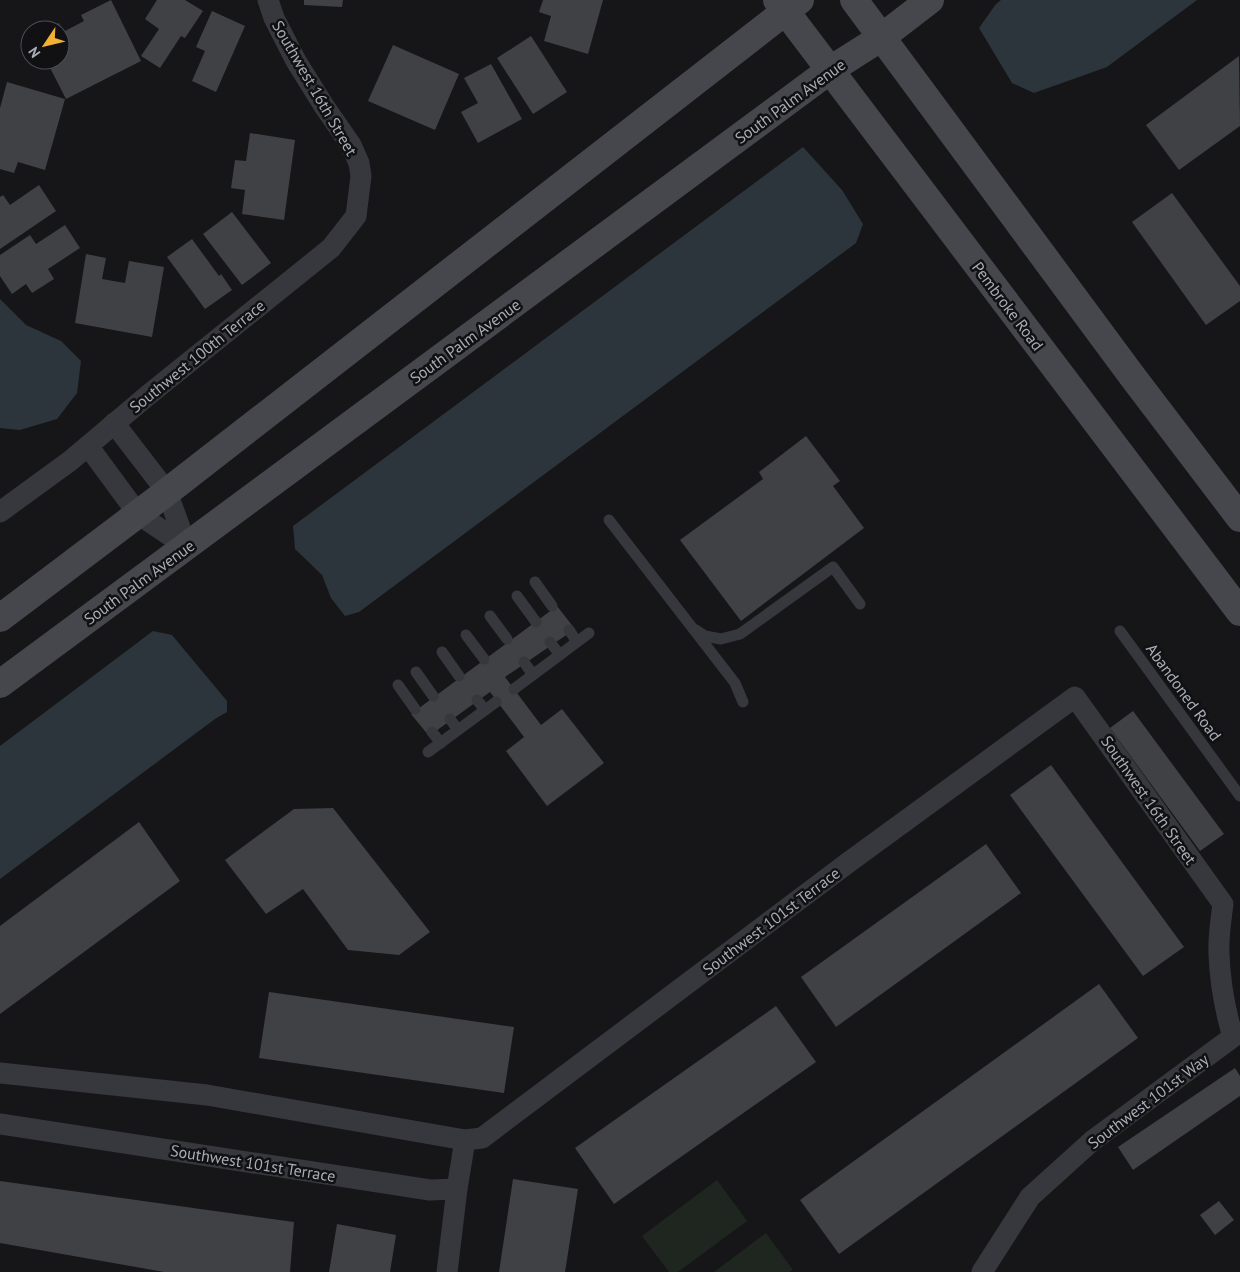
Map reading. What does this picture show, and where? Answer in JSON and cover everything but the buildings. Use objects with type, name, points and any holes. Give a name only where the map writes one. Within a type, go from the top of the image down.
[{"type":"main road","points":[[854,0],[1132,376],[1240,518]]},
{"type":"main road","name":"South Palm Avenue","points":[[0,684],[830,70],[882,36],[930,0]]},
{"type":"main road","points":[[0,618],[167,492],[788,4]]},
{"type":"main road","name":"Pembroke Road","points":[[788,4],[830,70],[1240,612]]},
{"type":"street","name":"Southwest 16th Street","points":[[268,0],[274,18],[296,61],[320,101],[351,145],[359,163],[361,176]]},
{"type":"street","name":"Southwest 100th Terrace","points":[[0,512],[70,461],[114,423],[331,248],[356,216],[361,176]]},
{"type":"street","points":[[114,423],[167,492],[187,547]]},
{"type":"street","points":[[88,446],[138,514],[187,547]]},
{"type":"street","name":"Southwest 16th Street","points":[[1075,697],[1223,904]]},
{"type":"street","name":"Southwest 101st Terrace","points":[[0,1073],[207,1095],[465,1140],[482,1138],[849,862],[1075,697]]},
{"type":"street","name":"Southwest 101st Way","points":[[982,1272],[1030,1197],[1092,1141],[1233,1037],[1225,1010],[1218,952],[1223,904]]},
{"type":"street","name":"Southwest 101st Terrace","points":[[0,1124],[430,1190],[457,1189]]},
{"type":"street","points":[[447,1272],[465,1140]]},
{"type":"lane","points":[[610,520],[735,683],[743,702]]},
{"type":"lane","points":[[690,626],[705,636],[721,639],[740,634],[833,567],[860,604]]},
{"type":"lane","points":[[535,582],[552,606]]},
{"type":"lane","points":[[517,596],[536,622]]},
{"type":"lane","points":[[490,616],[507,639]]},
{"type":"lane","points":[[569,630],[577,642]]},
{"type":"lane","name":"Abandoned Road","points":[[1120,631],[1240,796]]},
{"type":"lane","points":[[514,689],[589,633]]},
{"type":"lane","points":[[466,635],[484,659]]},
{"type":"lane","points":[[550,642],[560,655]]},
{"type":"lane","points":[[442,652],[459,676]]},
{"type":"lane","points":[[524,662],[533,675]]},
{"type":"lane","points":[[416,672],[433,696]]},
{"type":"lane","points":[[398,686],[415,709]]},
{"type":"lane","points":[[477,700],[485,710]]},
{"type":"lane","points":[[428,752],[496,702]]},
{"type":"lane","points":[[450,719],[458,730]]},
{"type":"lane","points":[[432,732],[440,743]]},
{"type":"shaded area","points":[[1001,0],[1197,0],[1107,67],[1034,93],[1012,83],[979,28]]},
{"type":"shaded area","points":[[803,147],[842,190],[863,224],[856,243],[359,612],[345,616],[331,598],[322,575],[295,549],[293,526]]},
{"type":"shaded area","points":[[0,299],[26,325],[61,341],[81,361],[77,393],[57,419],[20,430],[0,428]]},
{"type":"shaded area","points":[[153,631],[172,635],[227,701],[227,712],[0,879],[0,746]]},
{"type":"shaded area","points":[[717,1180],[747,1221],[678,1272],[669,1272],[642,1236]]},
{"type":"shaded area","points":[[766,1233],[793,1270],[789,1272],[714,1272]]}]
